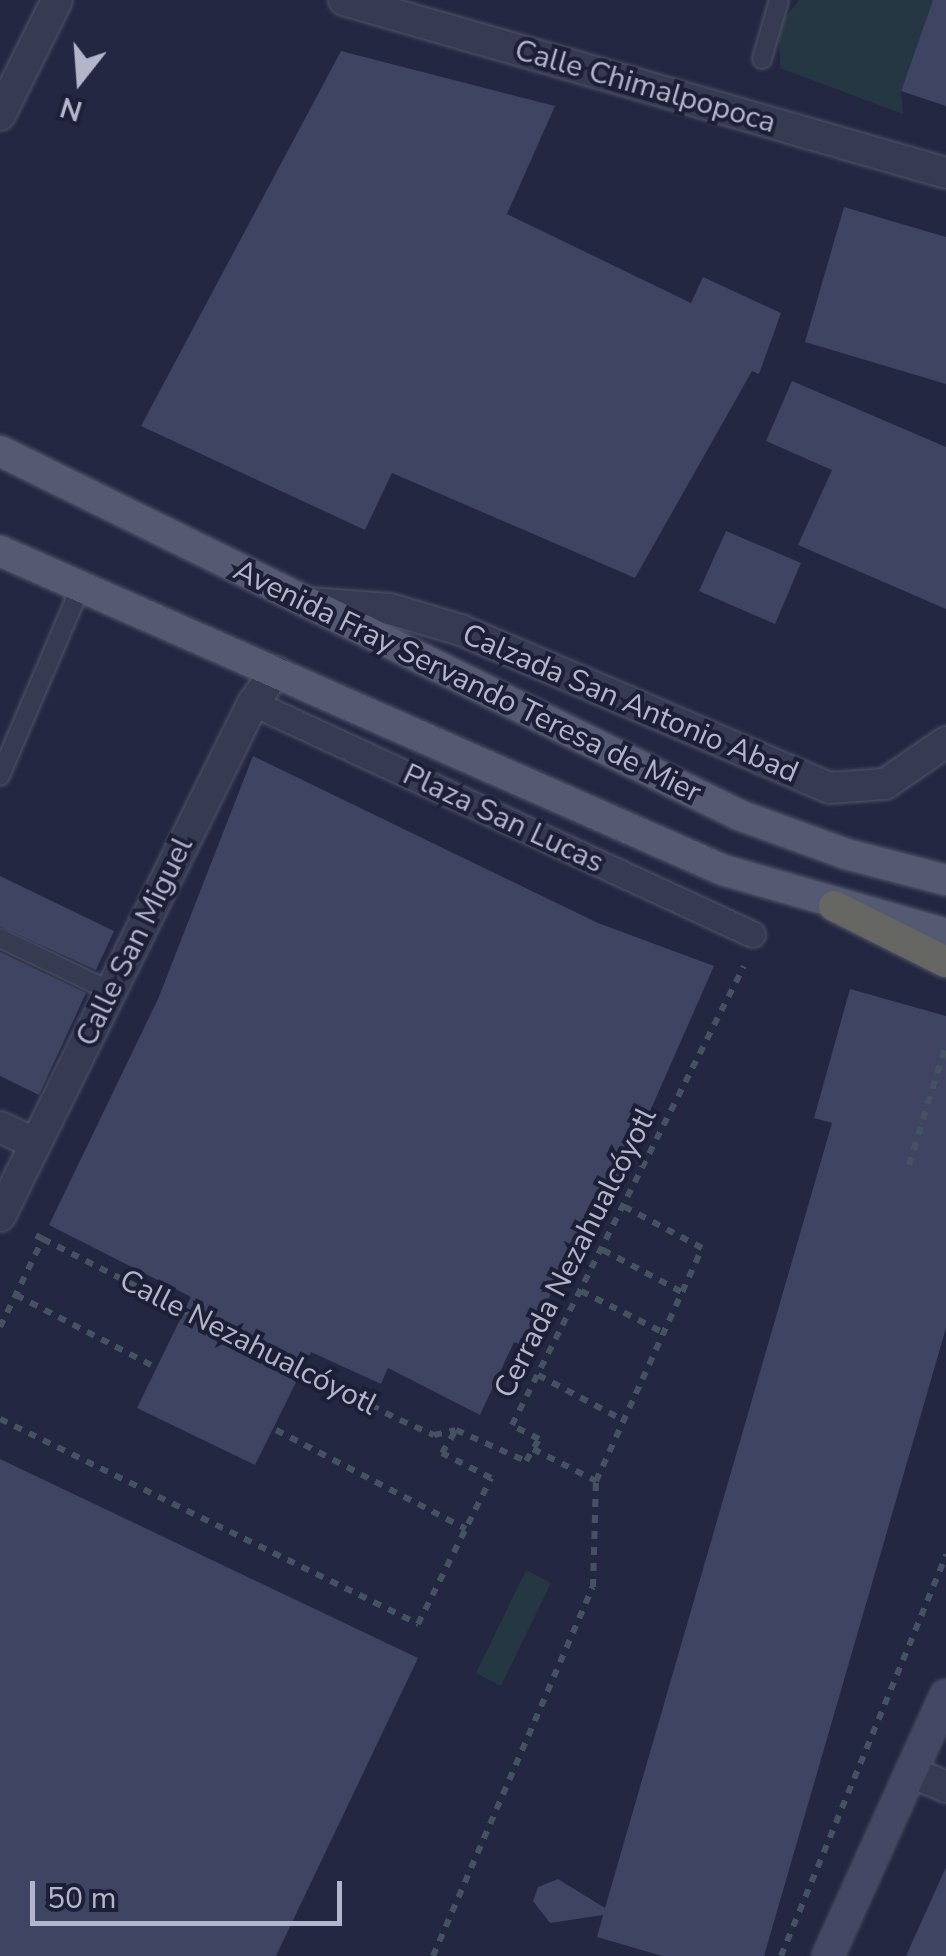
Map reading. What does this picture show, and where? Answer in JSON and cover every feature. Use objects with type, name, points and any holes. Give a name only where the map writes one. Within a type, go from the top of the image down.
[{"type":"highway","points":[[834,906],[946,962]]},
{"type":"main road","name":"Avenida Fray Servando Teresa de Mier","points":[[0,451],[739,815],[946,880]]},
{"type":"main road","name":"Avenida Fray Servando Teresa de Mier","points":[[0,551],[723,870],[834,906],[946,934]]},
{"type":"main road","points":[[828,1956],[946,1696]]},
{"type":"street","points":[[0,115],[58,0]]},
{"type":"street","name":"Calle Chimalpopoca","points":[[344,0],[946,173]]},
{"type":"street","name":"Calzada San Antonio Abad","points":[[301,602],[390,609],[461,630],[830,788],[885,784],[946,742]]},
{"type":"street","name":"Calle San Miguel","points":[[0,1216],[254,703],[276,671]]},
{"type":"street","name":"Plaza San Lucas","points":[[254,703],[752,934]]},
{"type":"street","points":[[0,1127],[34,1143]]},
{"type":"street","points":[[911,1772],[946,1788]]},
{"type":"lane","points":[[762,59],[779,0]]},
{"type":"lane","points":[[0,776],[81,586]]},
{"type":"lane","points":[[0,938],[110,991]]},
{"type":"path","name":"Cerrada Nezahualcóyotl","points":[[533,1449],[539,1438],[512,1425],[736,991],[752,934]]},
{"type":"path","points":[[908,1165],[946,1045]]},
{"type":"path","points":[[433,1956],[593,1587],[596,1481],[620,1419],[702,1248],[625,1207]]},
{"type":"path","name":"Calle Nezahualcóyotl","points":[[33,1234],[400,1420],[434,1435],[456,1430]]},
{"type":"path","points":[[0,1327],[43,1239]]},
{"type":"path","points":[[603,1250],[682,1292]]},
{"type":"path","points":[[582,1291],[662,1332]]},
{"type":"path","points":[[16,1294],[157,1368]]},
{"type":"path","points":[[538,1375],[620,1419]]},
{"type":"path","points":[[0,1420],[418,1624],[491,1478],[442,1453],[456,1430],[526,1461],[533,1449],[596,1481]]},
{"type":"path","points":[[276,1430],[466,1528]]},
{"type":"path","points":[[781,1956],[946,1555]]},
{"type":"shaded area","points":[[799,0],[933,0],[901,91],[903,114],[780,68],[779,25]]},
{"type":"shaded area","points":[[526,1570],[551,1583],[501,1686],[476,1673]]},
{"type":"building","points":[[933,0],[946,0],[946,106],[901,91]]},
{"type":"building","points":[[341,51],[555,106],[507,214],[691,303],[703,277],[781,313],[759,374],[752,371],[635,578],[392,473],[365,530],[141,426]]},
{"type":"building","points":[[844,207],[946,237],[946,384],[805,342]]},
{"type":"building","points":[[792,381],[946,447],[946,609],[798,545],[832,470],[766,441]]},
{"type":"building","points":[[726,531],[801,563],[775,624],[699,591]]},
{"type":"building","points":[[253,756],[598,923],[714,966],[621,1177],[625,1180],[584,1227],[525,1346],[514,1342],[480,1415],[388,1368],[381,1384],[311,1352],[255,1465],[137,1408],[191,1297],[49,1225],[158,999]]},
{"type":"building","points":[[0,876],[114,931],[96,970],[0,926]]},
{"type":"building","points":[[0,952],[86,993],[39,1095],[0,1076]]},
{"type":"building","points":[[850,989],[946,1016],[946,1328],[764,1956],[662,1956],[597,1937],[603,1915],[550,1923],[533,1901],[538,1887],[558,1879],[605,1908],[832,1123],[814,1118]]},
{"type":"building","points":[[0,1459],[418,1658],[276,1956],[0,1956]]},
{"type":"building","points":[[946,1867],[946,1956],[906,1956]]}]
